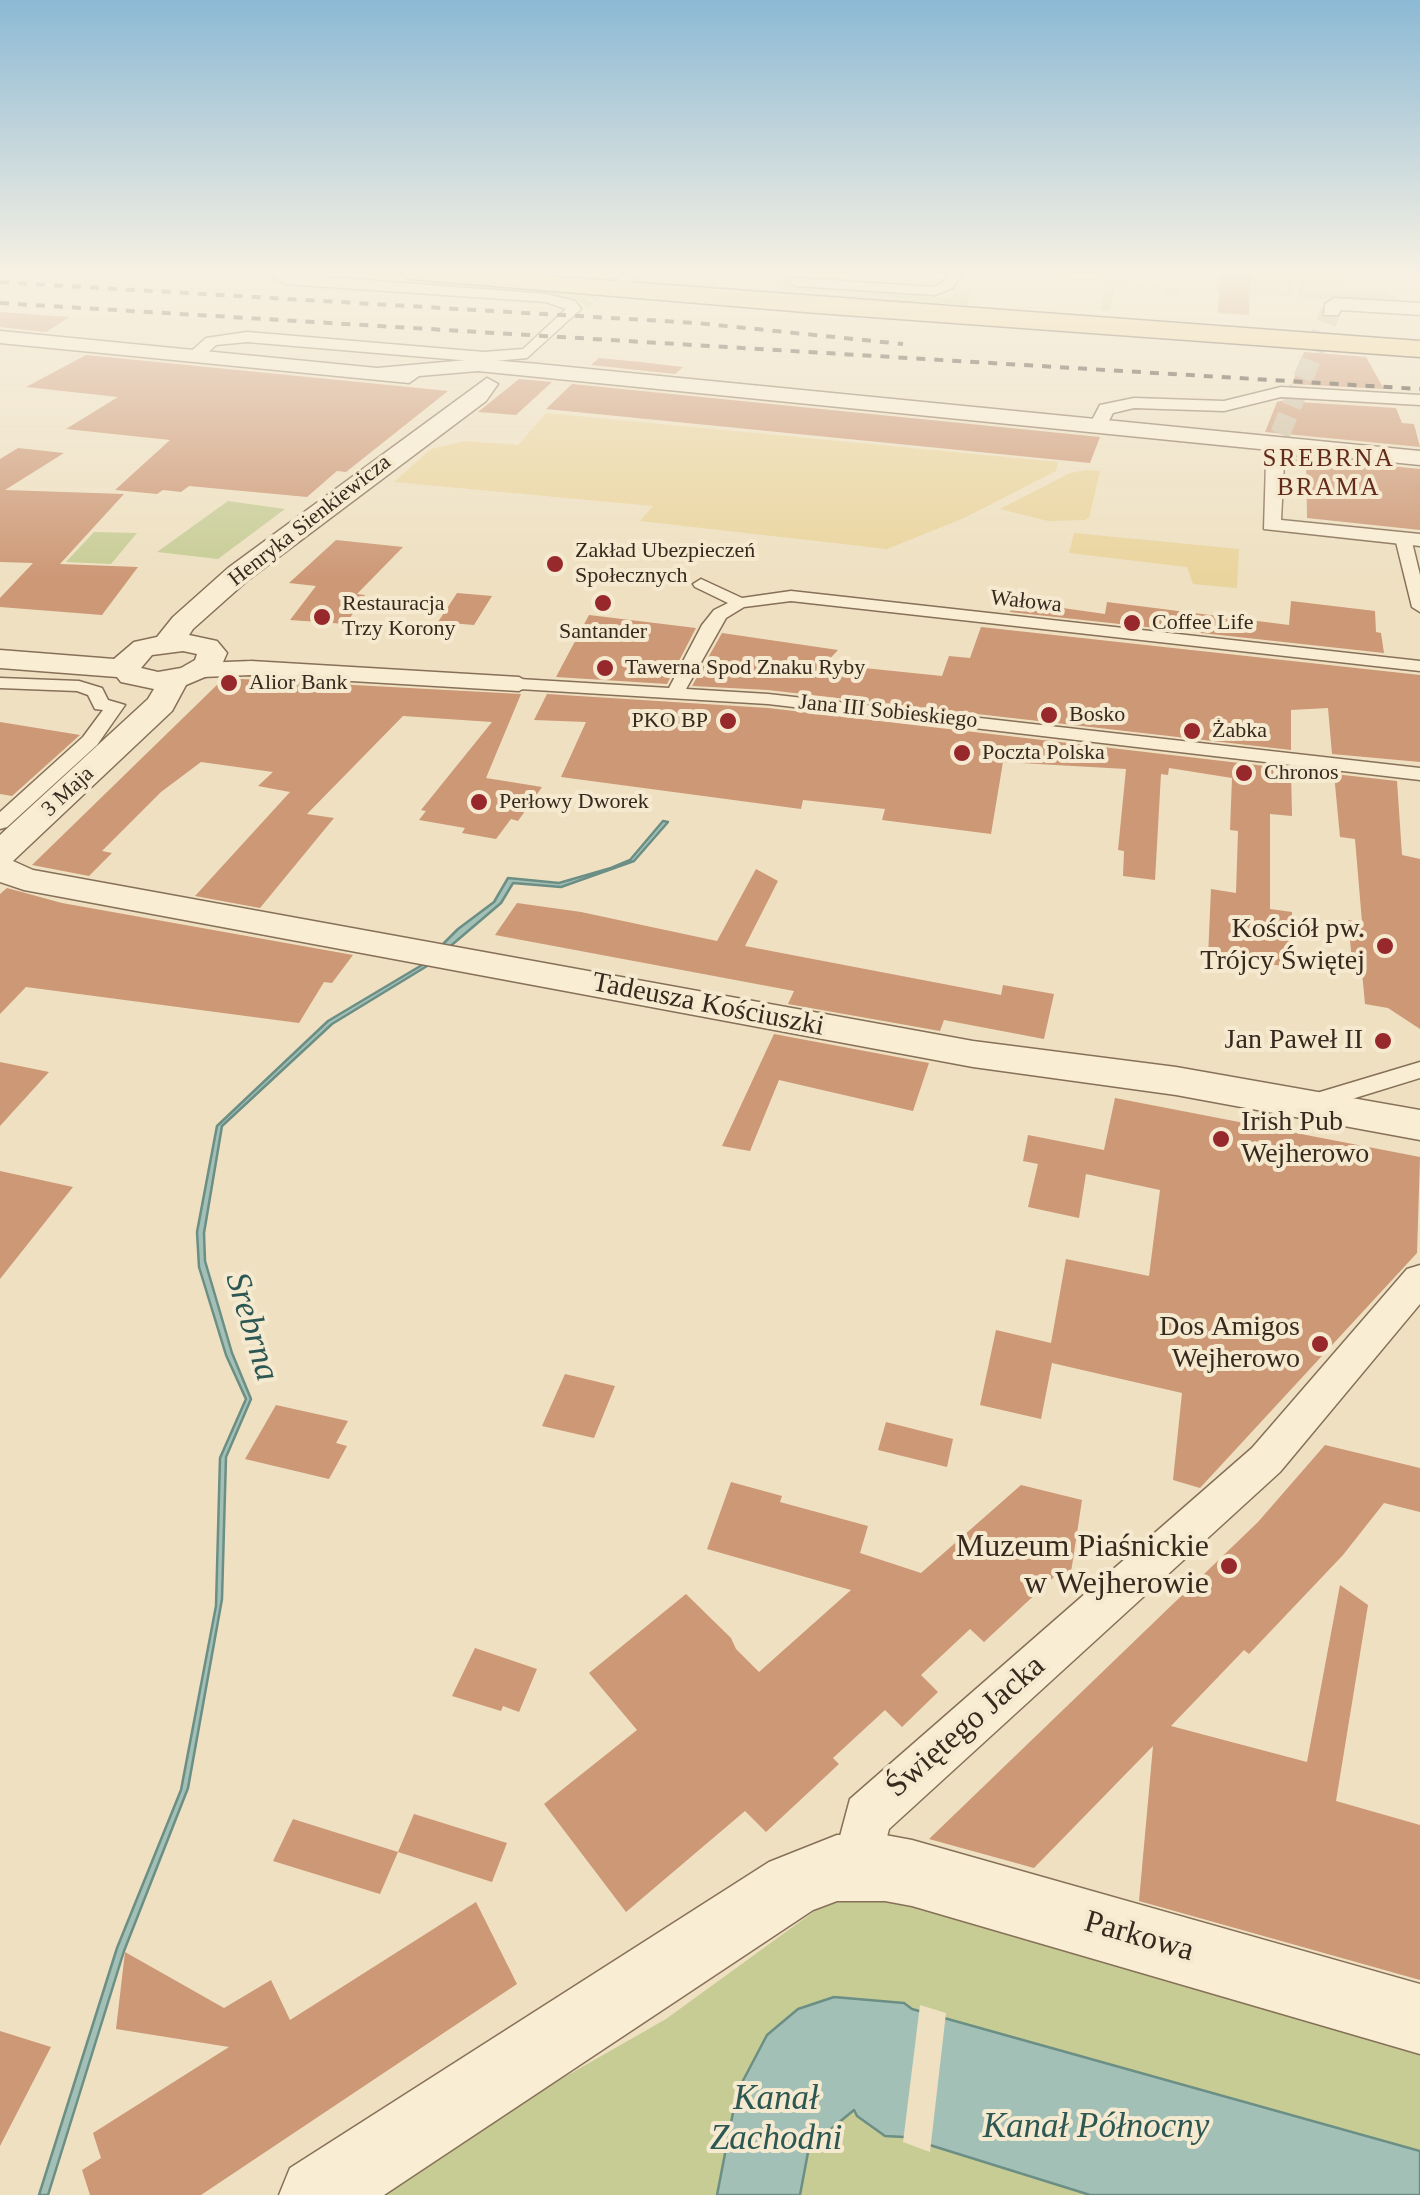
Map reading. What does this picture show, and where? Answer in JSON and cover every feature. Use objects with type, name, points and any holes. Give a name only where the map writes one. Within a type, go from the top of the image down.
[{"type":"street","points":[[402,374],[457,378],[467,374]]},
{"type":"street","points":[[452,374],[457,378]]},
{"type":"street","points":[[457,378],[463,374]]},
{"type":"street","points":[[493,374],[536,374]]},
{"type":"street","points":[[573,374],[1420,458]]},
{"type":"street","name":"Henryka Sienkiewicza","points":[[170,662],[208,624],[207,605],[238,574],[457,378],[478,396],[498,377]]},
{"type":"street","points":[[1098,426],[1106,409],[1134,403],[1224,406],[1281,392],[1420,400]]},
{"type":"street","points":[[1283,446],[1270,525],[1412,539],[1420,607]]},
{"type":"street","points":[[676,691],[712,622],[740,603],[702,584]]},
{"type":"street","name":"Wałowa","points":[[740,603],[791,596],[1420,666]]},
{"type":"street","name":"Jana III Sobieskiego","points":[[0,659],[170,662],[676,691],[1130,738],[1419,774]]},
{"type":"street","name":"3 Maja","points":[[0,854],[161,704],[170,662]]},
{"type":"street","name":"Jana III Sobieskiego","points":[[542,669],[597,688]]},
{"type":"street","points":[[0,683],[79,686],[96,692],[101,705],[116,705],[90,741],[0,823]]},
{"type":"street","name":"Tadeusza Kościuszki","points":[[0,870],[62,886],[973,1054],[1176,1081],[1420,1125]]},
{"type":"street","points":[[1328,1098],[1420,1070]]},
{"type":"street","name":"Świętego Jacka","points":[[856,1866],[867,1816],[1266,1460],[1420,1279]]},
{"type":"street","points":[[317,2195],[792,1885],[825,1871],[856,1866]]},
{"type":"street","name":"Parkowa","points":[[856,1866],[912,1873],[1420,2019]]},
{"type":"green space","points":[[228,501],[285,509],[218,559],[157,552]]},
{"type":"green space","points":[[94,532],[137,533],[111,564],[66,562]]},
{"type":"green space","points":[[877,1898],[915,1904],[1420,2047],[1420,2195],[384,2195],[484,2123],[666,2019],[827,1902]]},
{"type":"sand","points":[[546,413],[1058,462],[1056,471],[964,518],[887,549],[640,521],[653,506],[394,482],[431,449],[465,441],[518,445]]},
{"type":"sand","points":[[1100,471],[1089,518],[1085,520],[1048,521],[1000,509],[1070,473]]},
{"type":"sand","points":[[1074,533],[1239,549],[1237,588],[1193,584],[1187,567],[1069,553]]},
{"type":"water","points":[[663,821],[668,822],[634,861],[561,887],[513,883],[501,903],[427,966],[332,1024],[222,1126],[204,1233],[205,1261],[232,1353],[251,1399],[226,1457],[222,1599],[188,1788],[124,1951],[48,2195],[39,2195],[117,1948],[181,1790],[216,1606],[220,1458],[246,1399],[226,1355],[199,1267],[197,1232],[217,1126],[328,1021],[422,965],[458,929],[494,902],[508,878],[559,883],[611,868],[630,860]]},
{"type":"water","name":"Kanał Północny","points":[[834,1997],[904,2003],[912,2009],[1420,2151],[1420,2195],[1090,2195],[904,2137],[885,2136],[854,2110],[809,2147],[800,2195],[717,2195],[737,2092],[767,2035],[798,2009]]},
{"type":"pier","points":[[920,2005],[946,2013],[930,2152],[903,2142]]},
{"type":"building","points":[[50,374],[281,374],[448,391],[346,472],[337,471],[307,497],[189,486],[181,492],[163,490],[157,494],[115,490],[170,440],[66,429],[118,397],[26,387]]},
{"type":"building","points":[[1296,374],[1376,374],[1384,389],[1292,384]]},
{"type":"building","points":[[519,379],[552,382],[516,415],[478,412]]},
{"type":"building","points":[[572,384],[1100,437],[1090,463],[546,409]]},
{"type":"building","points":[[1277,402],[1396,408],[1402,423],[1414,424],[1420,447],[1265,432]]},
{"type":"building","points":[[18,448],[64,453],[5,490],[124,494],[60,564],[138,567],[102,615],[0,607],[0,598],[33,563],[0,562],[0,459]]},
{"type":"building","points":[[1301,457],[1420,469],[1420,530],[1307,518],[1306,460],[1291,462]]},
{"type":"building","points":[[336,540],[403,547],[357,594],[365,595],[346,624],[290,620],[316,586],[289,583]]},
{"type":"building","points":[[457,593],[492,596],[474,625],[438,622]]},
{"type":"building","points":[[1013,601],[1105,614],[1107,602],[1289,625],[1291,601],[1375,611],[1376,632],[1381,633],[1384,653],[1010,612]]},
{"type":"building","points":[[589,615],[696,628],[667,684],[556,677]]},
{"type":"building","points":[[981,627],[1420,675],[1420,762],[1332,754],[1328,708],[1291,710],[1291,750],[768,690],[692,686],[722,633],[838,650],[825,664],[942,676],[949,656],[970,658]]},
{"type":"building","points":[[221,681],[521,694],[486,778],[542,787],[518,821],[511,819],[496,839],[462,833],[465,828],[419,820],[426,811],[421,810],[492,722],[403,716],[307,814],[334,818],[260,908],[195,896],[290,792],[258,786],[273,772],[201,762],[161,792],[102,851],[112,853],[89,876],[32,865]]},
{"type":"building","points":[[547,694],[768,708],[1291,769],[1292,816],[1270,814],[1270,909],[1292,912],[1292,967],[1208,957],[1211,889],[1236,893],[1238,831],[1230,830],[1232,778],[1169,768],[1168,775],[1161,774],[1155,880],[1123,876],[1124,851],[1118,850],[1126,769],[1003,762],[991,834],[882,820],[885,809],[803,800],[801,809],[561,777],[586,722],[534,720]]},
{"type":"building","points":[[0,722],[80,735],[12,796],[0,794]]},
{"type":"building","points":[[1334,774],[1397,781],[1402,855],[1420,859],[1420,1029],[1388,1008],[1365,1004],[1362,972],[1353,971],[1348,920],[1362,922],[1355,839],[1340,837]]},
{"type":"building","points":[[756,869],[778,881],[745,946],[1001,995],[1003,985],[1054,994],[1044,1039],[944,1020],[940,1031],[788,1004],[794,991],[495,935],[517,903],[581,912],[717,941]]},
{"type":"building","points":[[7,888],[62,903],[353,955],[332,983],[324,982],[299,1023],[26,987],[0,1014],[0,894]]},
{"type":"building","points":[[774,1034],[929,1063],[913,1111],[779,1080],[750,1151],[722,1146]]},
{"type":"building","points":[[0,1062],[49,1072],[0,1126]]},
{"type":"building","points":[[1115,1098],[1420,1157],[1417,1253],[1200,1488],[1173,1480],[1182,1393],[1052,1363],[1041,1419],[980,1405],[996,1330],[1051,1343],[1066,1259],[1149,1276],[1160,1190],[1086,1174],[1079,1218],[1028,1207],[1038,1164],[1023,1161],[1028,1135],[1104,1150]]},
{"type":"building","points":[[0,1171],[73,1187],[0,1279]]},
{"type":"building","points":[[565,1374],[615,1386],[594,1438],[542,1426]]},
{"type":"building","points":[[276,1405],[348,1421],[336,1443],[347,1446],[329,1479],[245,1459]]},
{"type":"building","points":[[886,1422],[953,1439],[947,1467],[878,1450]]},
{"type":"building","points":[[1325,1445],[1420,1468],[1420,1512],[1384,1503],[1343,1555],[1249,1654],[1244,1650],[1171,1726],[1307,1762],[1340,1585],[1368,1605],[1336,1801],[1420,1825],[1420,1980],[1139,1901],[1153,1746],[1034,1868],[929,1839],[1258,1522]]},
{"type":"building","points":[[731,1482],[782,1496],[780,1502],[868,1526],[860,1553],[921,1573],[1021,1485],[1082,1500],[1070,1579],[1055,1576],[984,1642],[970,1629],[921,1675],[938,1692],[902,1727],[885,1710],[833,1758],[839,1764],[766,1832],[745,1811],[626,1912],[544,1804],[637,1730],[589,1673],[686,1594],[759,1672],[851,1590],[707,1549]]},
{"type":"building","points":[[475,1648],[537,1669],[519,1712],[503,1706],[501,1711],[452,1696]]},
{"type":"building","points":[[414,1814],[507,1843],[492,1882],[398,1852]]},
{"type":"building","points":[[293,1819],[398,1852],[380,1894],[273,1861]]},
{"type":"building","points":[[476,1902],[517,1984],[201,2195],[90,2195],[82,2170],[101,2158],[93,2133],[229,2047],[116,2029],[125,1952],[224,2008],[271,1980],[290,2020]]},
{"type":"building","points":[[0,2031],[51,2047],[0,2146]]},
{"type":"tunnel","points":[[1280,434],[1305,374]]},
{"type":"railway","points":[[1179,374],[1420,389]]},
{"type":"place","name":"Zakład Ubezpieczeń Społecznych","points":[[555,564]]},
{"type":"place","name":"Santander","points":[[603,603]]},
{"type":"place","name":"Restauracja Trzy Korony","points":[[322,617]]},
{"type":"place","name":"Coffee Life","points":[[1132,623]]},
{"type":"place","name":"Tawerna Spod Znaku Ryby","points":[[605,668]]},
{"type":"place","name":"Alior Bank","points":[[229,683]]},
{"type":"place","name":"Bosko","points":[[1049,715]]},
{"type":"place","name":"PKO BP","points":[[728,721]]},
{"type":"place","name":"Żabka","points":[[1192,731]]},
{"type":"place","name":"Poczta Polska","points":[[962,753]]},
{"type":"place","name":"Chronos","points":[[1244,773]]},
{"type":"place","name":"Perłowy Dworek","points":[[479,802]]},
{"type":"place","name":"Kościół pw. Trójcy Świętej","points":[[1385,946]]},
{"type":"place","name":"Jan Paweł II","points":[[1383,1041]]},
{"type":"place","name":"Irish Pub Wejherowo","points":[[1221,1139]]},
{"type":"place","name":"Dos Amigos Wejherowo","points":[[1320,1344]]},
{"type":"place","name":"Muzeum Piaśnickie w Wejherowie","points":[[1229,1566]]},
{"type":"district","name":"SREBRNA BRAMA","points":[[1329,474]]},
{"type":"water label","name":"Srebrna","points":[[251,1327]]},
{"type":"water label","name":"Kanał Zachodni","points":[[776,2120]]}]
